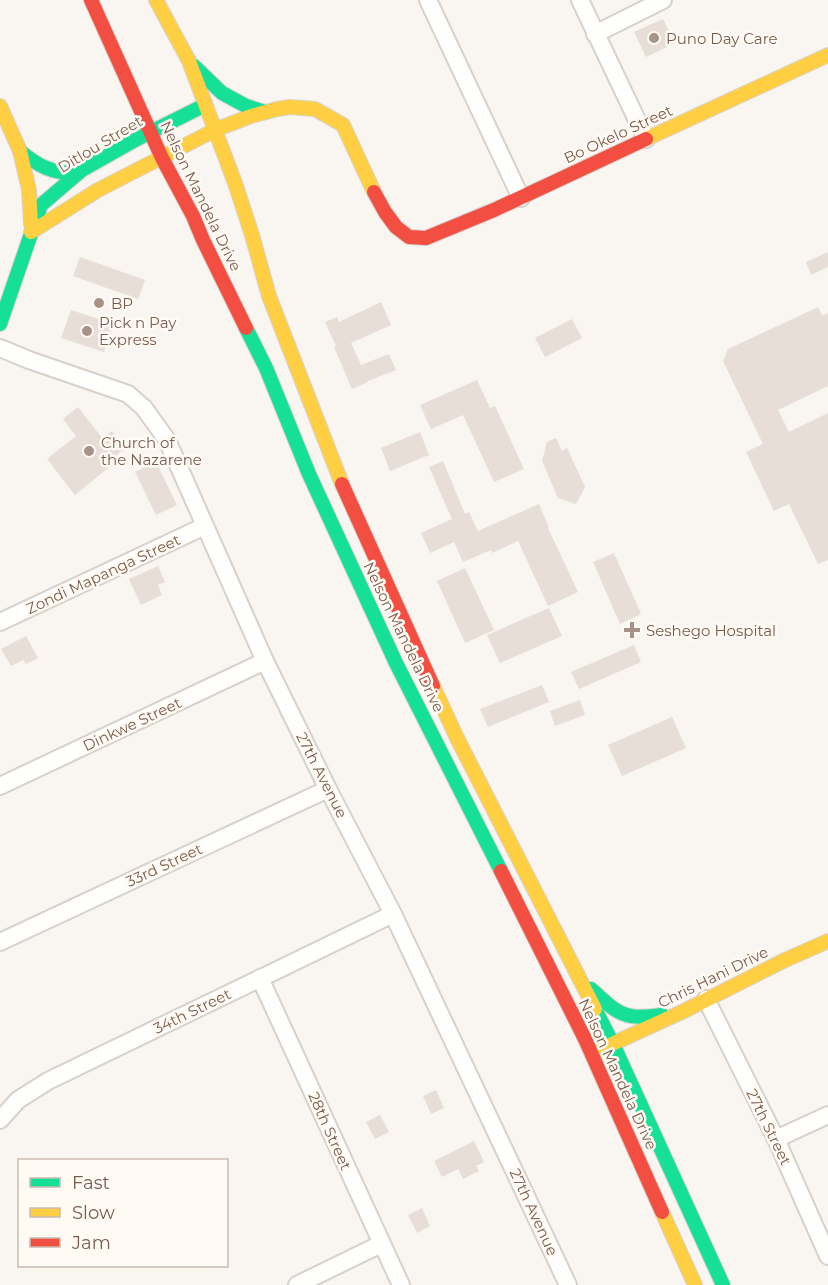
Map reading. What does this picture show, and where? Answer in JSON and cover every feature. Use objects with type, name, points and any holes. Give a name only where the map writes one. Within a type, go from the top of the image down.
[{"type":"main road","name":"Nelson Mandela Drive","points":[[91,0],[162,158],[193,216],[266,368],[309,474],[396,663],[537,941],[591,1054],[695,1285]]},
{"type":"main road","name":"Nelson Mandela Drive","points":[[156,0],[189,61],[235,183],[269,296],[338,474],[457,738],[613,1044],[723,1285]]},
{"type":"main road","name":"Bo Okelo Street","points":[[265,111],[287,107],[316,109],[342,123],[387,216],[398,230],[410,239],[421,240],[481,217],[828,55]]},
{"type":"main road","points":[[189,61],[222,93],[246,106],[265,111]]},
{"type":"main road","name":"Ditlou Street","points":[[0,324],[41,205],[76,174],[205,105]]},
{"type":"main road","points":[[0,106],[20,151],[28,190],[31,232],[98,190],[215,130],[265,111]]},
{"type":"main road","points":[[20,151],[41,168],[76,174]]},
{"type":"main road","name":"Chris Hani Drive","points":[[591,1054],[828,941]]},
{"type":"main road","points":[[581,980],[610,1007],[626,1017],[641,1019],[684,1011]]},
{"type":"street","points":[[428,0],[521,198]]},
{"type":"street","points":[[580,0],[646,139]]},
{"type":"street","points":[[595,34],[663,0]]},
{"type":"street","name":"27th Avenue","points":[[0,348],[128,394],[144,408],[167,440],[265,661],[393,914],[568,1285]]},
{"type":"street","name":"Zondi Mapanga Street","points":[[0,622],[205,526]]},
{"type":"street","name":"Dinkwe Street","points":[[0,786],[265,661]]},
{"type":"street","name":"33rd Street","points":[[0,942],[328,789]]},
{"type":"street","name":"34th Street","points":[[0,1120],[18,1100],[48,1081],[393,914]]},
{"type":"street","name":"28th Street","points":[[260,978],[401,1285]]},
{"type":"street","name":"27th Street","points":[[706,999],[776,1139],[828,1256]]},
{"type":"street","points":[[776,1139],[828,1115]]},
{"type":"street","points":[[297,1285],[381,1244]]},
{"type":"building","name":"Puno Day Care","points":[[663,19],[675,43],[646,57],[634,32]]},
{"type":"building","points":[[828,252],[828,267],[811,275],[806,262]]},
{"type":"building","points":[[80,257],[145,280],[138,299],[73,276]]},
{"type":"building","points":[[381,302],[391,325],[351,343],[361,365],[389,354],[396,370],[352,389],[325,322],[337,317],[339,322]]},
{"type":"building","points":[[818,307],[822,316],[828,313],[828,386],[778,410],[789,432],[828,413],[828,560],[818,564],[789,504],[774,511],[746,452],[763,444],[723,361],[728,349]]},
{"type":"building","name":"Pick n Pay Express","points":[[71,310],[113,324],[104,352],[61,338]]},
{"type":"building","points":[[572,319],[582,338],[545,357],[535,338]]},
{"type":"building","points":[[477,380],[490,408],[495,406],[524,469],[494,482],[463,415],[431,429],[420,405]]},
{"type":"building","name":"Church of the Nazarene","points":[[78,407],[102,438],[112,431],[126,448],[116,455],[119,459],[75,495],[47,459],[76,436],[63,419]]},
{"type":"building","points":[[420,432],[429,455],[390,471],[381,448]]},
{"type":"building","points":[[556,438],[562,451],[567,448],[585,487],[576,504],[558,498],[542,461],[547,442]]},
{"type":"building","points":[[443,461],[465,514],[469,512],[478,531],[539,504],[578,592],[548,606],[518,541],[492,553],[491,550],[463,562],[454,542],[430,553],[421,533],[452,519],[429,467]]},
{"type":"building","points":[[156,462],[177,505],[156,515],[135,472]]},
{"type":"building","points":[[614,553],[641,614],[620,624],[593,562]]},
{"type":"building","points":[[158,566],[165,582],[158,585],[162,595],[141,605],[129,579]]},
{"type":"building","points":[[465,568],[494,630],[465,643],[437,581]]},
{"type":"building","points":[[549,608],[562,636],[500,663],[487,635]]},
{"type":"building","points":[[26,636],[38,658],[26,664],[23,660],[11,666],[1,649]]},
{"type":"building","points":[[634,645],[641,662],[579,689],[571,672]]},
{"type":"building","points":[[542,685],[549,702],[488,727],[480,709]]},
{"type":"building","points":[[580,700],[585,715],[555,726],[550,711]]},
{"type":"building","points":[[672,717],[686,748],[622,776],[608,745]]},
{"type":"building","points":[[436,1090],[444,1108],[431,1114],[423,1096]]},
{"type":"building","points":[[380,1115],[389,1132],[375,1139],[366,1122]]},
{"type":"building","points":[[474,1141],[484,1162],[476,1166],[479,1171],[463,1179],[458,1169],[442,1177],[434,1161]]},
{"type":"building","points":[[422,1208],[430,1226],[417,1233],[408,1215]]},
{"type":"traffic: fast","points":[[194,66],[222,93],[246,106],[265,112]]},
{"type":"traffic: fast","points":[[0,324],[41,205],[82,170],[205,105]]},
{"type":"traffic: fast","points":[[20,151],[46,168],[76,174]]},
{"type":"traffic: fast","points":[[246,328],[266,368],[309,474],[396,663],[501,871]]},
{"type":"traffic: fast","points":[[591,989],[623,1014],[639,1017],[662,1015]]},
{"type":"traffic: fast","points":[[595,1009],[723,1285]]},
{"type":"traffic: slow","points":[[156,0],[189,61],[235,183],[269,296],[342,484]]},
{"type":"traffic: slow","points":[[646,139],[828,55]]},
{"type":"traffic: slow","points":[[0,106],[20,151],[29,190],[31,224]]},
{"type":"traffic: slow","points":[[31,232],[98,190],[215,130],[251,116],[290,107],[315,109],[343,125],[374,192]]},
{"type":"traffic: slow","points":[[433,686],[457,738],[595,1009]]},
{"type":"traffic: slow","points":[[599,1050],[828,941]]},
{"type":"traffic: slow","points":[[662,1212],[695,1285]]},
{"type":"traffic: jam","points":[[91,0],[162,158],[193,216],[246,328]]},
{"type":"traffic: jam","points":[[374,192],[396,227],[409,237],[426,238],[494,210],[646,139]]},
{"type":"traffic: jam","points":[[342,484],[433,686]]},
{"type":"traffic: jam","points":[[501,871],[585,1039],[662,1212]]},
{"type":"place","name":"Puno Day Care","points":[[654,38]]},
{"type":"place","name":"BP","points":[[99,303]]},
{"type":"place","name":"Pick n Pay Express","points":[[87,331]]},
{"type":"place","name":"Church of the Nazarene","points":[[89,451]]},
{"type":"place","name":"Seshego Hospital","points":[[632,630]]}]
